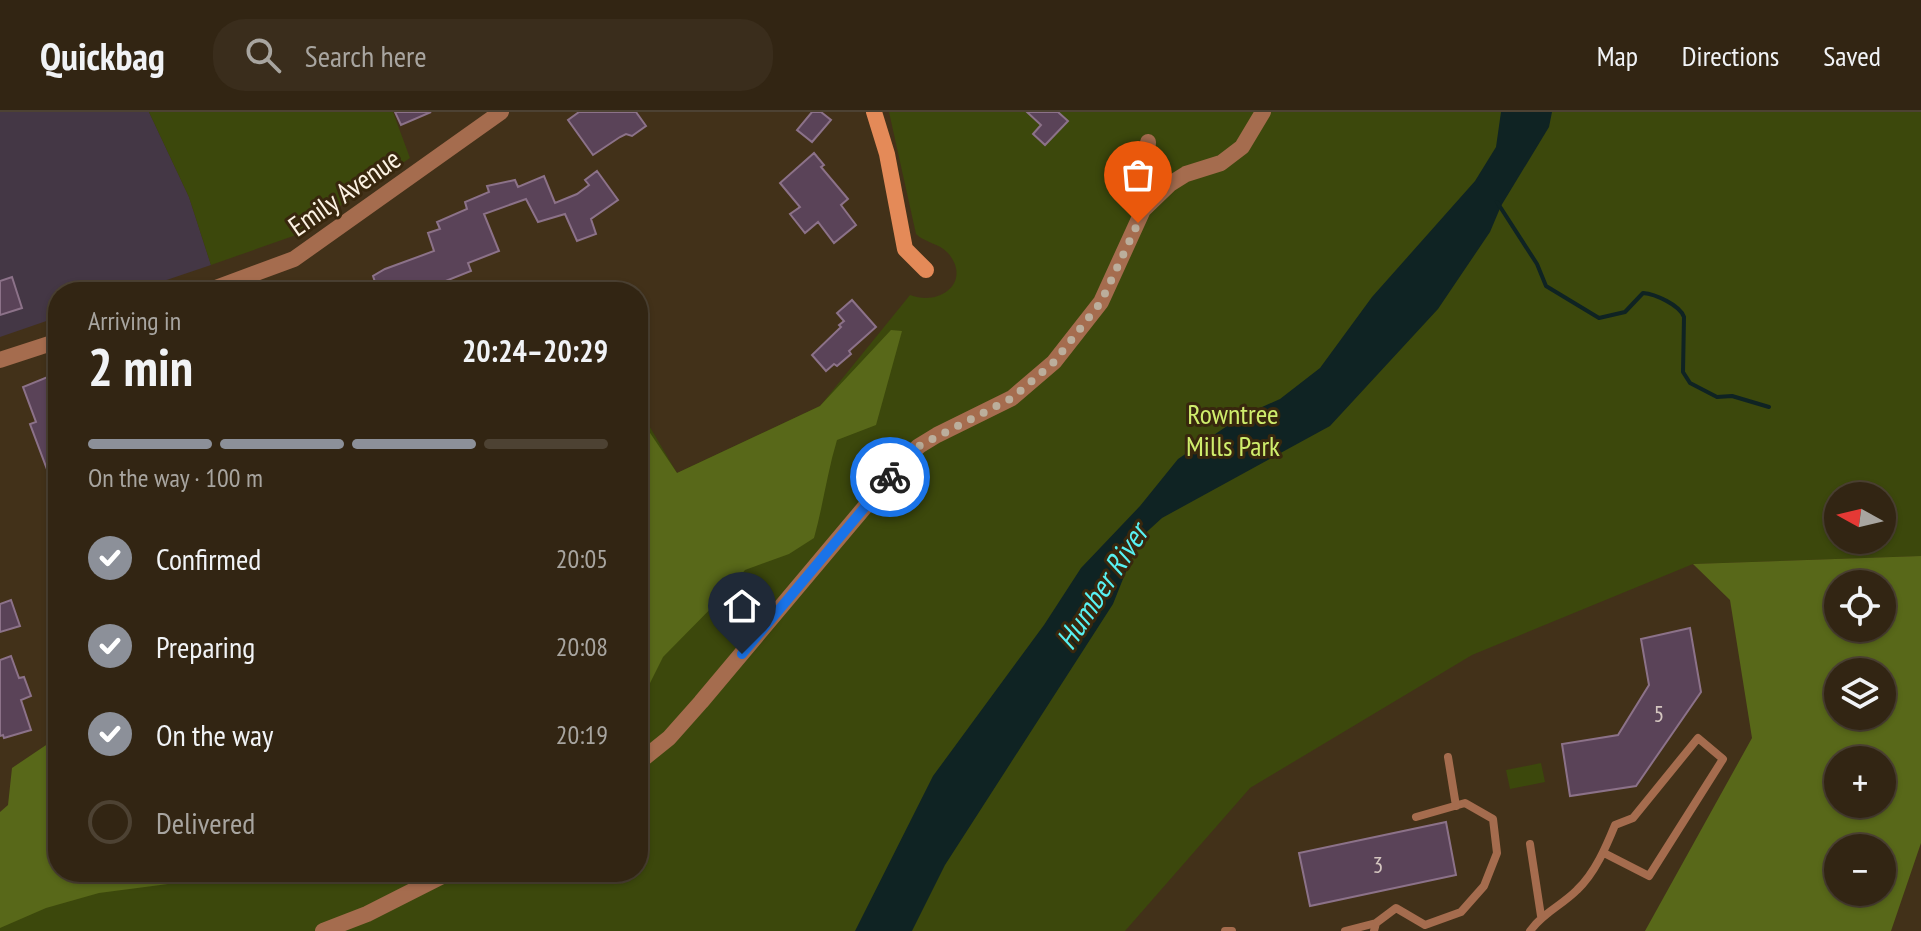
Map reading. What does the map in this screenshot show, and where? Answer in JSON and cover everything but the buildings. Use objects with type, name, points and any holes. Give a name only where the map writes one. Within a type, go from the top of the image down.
[{"type":"street","name":"Emily Avenue","points":[[232,282],[294,259],[501,112]]},
{"type":"street","points":[[874,112],[887,154],[905,249],[926,270]]},
{"type":"street","points":[[1143,210],[1170,184],[1186,174],[1221,163],[1242,147],[1263,112]]},
{"type":"street","points":[[648,755],[669,738],[701,702],[906,458],[937,435],[1012,398],[1054,362],[1101,302],[1143,210],[1148,142]]},
{"type":"street","points":[[0,360],[48,344]]},
{"type":"street","points":[[323,931],[367,914],[430,882]]},
{"type":"lane","points":[[1530,931],[1541,916],[1578,889],[1604,853],[1615,825],[1633,818],[1698,738],[1723,759],[1649,876],[1604,853]]},
{"type":"lane","points":[[1448,757],[1456,806]]},
{"type":"lane","points":[[1345,931],[1375,927],[1396,908],[1424,928],[1461,912],[1484,886],[1497,853],[1493,819],[1465,803],[1416,817]]},
{"type":"lane","points":[[1530,844],[1541,916]]},
{"type":"lane","points":[[1225,931],[1232,931]]},
{"type":"shaded area","points":[[0,112],[149,112],[189,197],[211,265],[161,282],[48,282],[48,320],[0,337]]},
{"type":"green space","points":[[149,112],[393,112],[410,158],[299,234],[211,265],[189,197]]},
{"type":"green space","name":"Rowntree Mills Park","points":[[889,112],[1921,112],[1921,556],[1693,564],[1472,655],[1250,788],[1125,931],[0,931],[0,822],[48,863],[48,882],[648,882],[648,424],[677,473],[820,406],[910,295],[932,297],[950,289],[957,273],[955,263],[940,247],[916,234]]},
{"type":"green space","points":[[891,330],[902,331],[876,425],[837,440],[814,538],[789,554],[745,570],[663,657],[648,687],[648,430],[677,473],[820,406]]},
{"type":"green space","points":[[1921,556],[1921,843],[1891,931],[1645,931],[1752,738],[1730,600],[1693,564]]},
{"type":"green space","points":[[48,744],[48,882],[175,882],[99,893],[46,908],[0,928],[0,812],[8,805],[12,768]]},
{"type":"green space","points":[[1541,763],[1545,782],[1510,789],[1506,770]]},
{"type":"water","name":"Humber River","points":[[1501,112],[1552,112],[1549,127],[1501,206],[1490,232],[1438,309],[1330,426],[1162,518],[1139,539],[1113,604],[945,865],[912,931],[855,931],[933,776],[1044,625],[1081,568],[1140,506],[1178,459],[1242,416],[1280,399],[1320,368],[1372,297],[1475,181],[1496,147]]},
{"type":"waterway","points":[[1497,202],[1537,264],[1546,286],[1599,318],[1625,312],[1643,293],[1666,301],[1678,308],[1684,317],[1683,372],[1690,383],[1717,397],[1732,396],[1769,407]]},
{"type":"way so far","points":[[890,477],[919,446],[1012,398],[1054,362],[1101,302],[1138,223]]},
{"type":"route","points":[[742,654],[890,477]]}]
